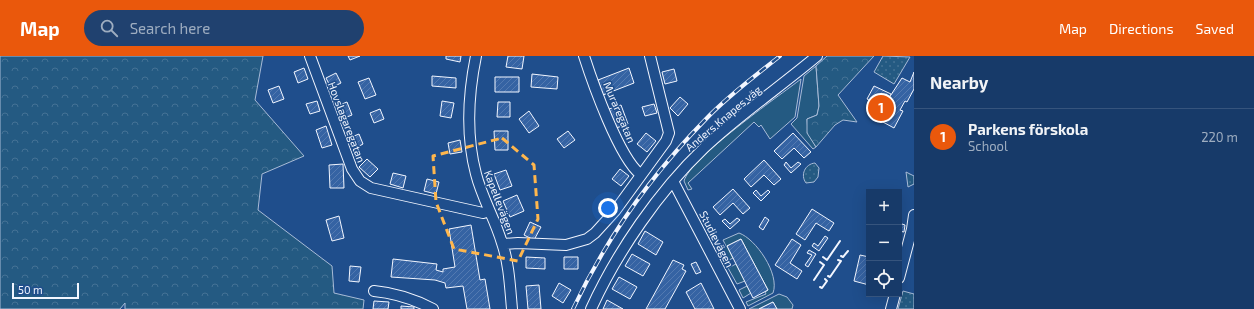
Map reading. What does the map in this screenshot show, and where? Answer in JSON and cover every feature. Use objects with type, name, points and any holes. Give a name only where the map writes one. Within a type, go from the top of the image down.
[{"type":"street","name":"Hovslagaregatan","points":[[310,56],[352,169],[360,181],[371,188],[483,213],[490,211]]},
{"type":"street","name":"Kapellevägen","points":[[476,56],[470,101],[469,126],[476,173],[503,244],[512,309]]},
{"type":"street","name":"Muraregatan","points":[[584,56],[617,140],[632,165],[640,174]]},
{"type":"street","points":[[503,244],[518,243],[566,245],[587,239],[595,233],[615,211],[640,174],[666,141],[669,133],[650,56]]},
{"type":"street","name":"Anders Knapes väg","points":[[592,309],[598,294],[644,216],[673,181],[720,134],[817,56]]},
{"type":"street","name":"Studievägen","points":[[673,181],[740,309]]},
{"type":"street","points":[[902,267],[912,229],[914,215]]},
{"type":"street","points":[[374,291],[392,293],[411,299],[433,309]]},
{"type":"street","points":[[891,309],[894,297]]},
{"type":"highlighted area","points":[[502,138],[534,165],[538,219],[518,261],[454,249],[436,202],[433,156]]},
{"type":"green space","points":[[0,56],[263,56],[255,100],[304,156],[262,174],[258,210],[332,266],[334,293],[364,300],[363,309],[125,309],[125,303],[120,309],[0,309]]},
{"type":"green space","points":[[827,56],[874,56],[838,95],[857,122],[843,120],[835,125],[816,147],[807,133],[807,119],[817,115],[819,106],[816,66]]},
{"type":"green space","points":[[883,56],[910,57],[894,84],[874,72]]},
{"type":"green space","points":[[816,66],[819,106],[817,115],[807,119],[808,133],[816,147],[813,149],[791,124],[797,118],[804,76]]},
{"type":"green space","points":[[801,79],[795,117],[770,139],[761,125],[759,127],[754,122],[688,183],[692,189],[688,190],[684,181],[690,171],[702,158],[736,128]]},
{"type":"green space","points":[[815,163],[819,168],[818,177],[814,182],[806,183],[803,177],[804,170],[809,165]]},
{"type":"green space","points":[[906,172],[914,176],[914,184],[908,187]]},
{"type":"green space","points":[[739,233],[752,242],[759,250],[770,267],[773,276],[773,293],[748,306],[746,302],[766,294],[765,292],[768,290],[741,239],[727,246],[733,258],[725,262],[719,250],[726,246],[723,240]]},
{"type":"green space","points":[[736,264],[745,281],[737,284],[728,268]]},
{"type":"green space","points":[[747,286],[751,293],[743,298],[739,290]]},
{"type":"green space","points":[[903,291],[914,294],[914,309],[898,309]]},
{"type":"green space","points":[[779,294],[787,297],[793,305],[792,309],[777,309],[773,302],[759,309],[749,309]]},
{"type":"building","points":[[348,56],[360,56],[350,60]]},
{"type":"building","points":[[446,56],[461,56],[460,62],[446,59]]},
{"type":"building","points":[[508,56],[524,56],[522,69],[506,67]]},
{"type":"building","points":[[304,68],[308,79],[298,83],[294,72]]},
{"type":"building","points":[[629,68],[634,83],[603,95],[598,80]]},
{"type":"building","points":[[674,69],[677,81],[665,84],[662,72]]},
{"type":"building","points":[[914,72],[914,89],[907,102],[905,101],[900,110],[903,111],[894,128],[881,121],[889,106],[885,104],[902,78],[910,82]]},
{"type":"building","points":[[336,73],[341,83],[331,88],[326,78]]},
{"type":"building","points":[[532,74],[558,77],[557,89],[531,87]]},
{"type":"building","points":[[432,76],[456,78],[456,88],[432,86]]},
{"type":"building","points":[[495,77],[519,77],[519,92],[495,92]]},
{"type":"building","points":[[369,78],[376,95],[365,99],[358,82]]},
{"type":"building","points":[[279,86],[284,99],[273,103],[268,90]]},
{"type":"building","points":[[874,86],[891,94],[884,108],[867,99]]},
{"type":"building","points":[[680,97],[688,104],[678,116],[670,108]]},
{"type":"building","points":[[317,101],[320,111],[310,114],[306,104]]},
{"type":"building","points":[[442,101],[454,103],[451,118],[440,116]]},
{"type":"building","points":[[347,102],[352,115],[342,119],[337,106]]},
{"type":"building","points":[[498,102],[510,102],[510,117],[497,117]]},
{"type":"building","points":[[654,104],[657,113],[645,116],[642,107]]},
{"type":"building","points":[[621,105],[628,124],[616,128],[609,109]]},
{"type":"building","points":[[380,109],[384,119],[374,123],[370,113]]},
{"type":"building","points":[[529,111],[539,126],[529,133],[519,119]]},
{"type":"building","points":[[326,126],[332,145],[322,148],[316,130]]},
{"type":"building","points":[[494,131],[508,131],[508,150],[495,150]]},
{"type":"building","points":[[568,131],[575,140],[564,148],[557,139]]},
{"type":"building","points":[[646,133],[656,141],[647,152],[637,144]]},
{"type":"building","points":[[793,133],[811,152],[804,158],[794,148],[782,159],[774,151]]},
{"type":"building","points":[[359,134],[363,144],[354,149],[349,138]]},
{"type":"building","points":[[460,140],[462,152],[450,154],[448,143]]},
{"type":"building","points":[[367,159],[378,169],[370,177],[359,167]]},
{"type":"building","points":[[764,160],[781,179],[774,185],[764,175],[751,187],[744,179]]},
{"type":"building","points":[[786,162],[791,168],[798,162],[801,164],[791,173],[784,165]]},
{"type":"building","points":[[343,164],[344,188],[330,188],[329,165]]},
{"type":"building","points":[[620,169],[629,176],[621,186],[612,179]]},
{"type":"building","points":[[506,170],[512,186],[500,190],[494,174]]},
{"type":"building","points":[[393,173],[406,176],[403,188],[390,184]]},
{"type":"building","points":[[427,179],[439,182],[436,194],[424,191]]},
{"type":"building","points":[[733,189],[750,208],[743,214],[733,203],[720,215],[713,207]]},
{"type":"building","points":[[756,190],[761,196],[768,190],[770,192],[761,201],[753,193]]},
{"type":"building","points":[[517,195],[524,211],[510,217],[503,201]]},
{"type":"building","points":[[812,209],[834,223],[829,231],[816,223],[805,240],[796,234]]},
{"type":"building","points":[[339,216],[344,238],[332,241],[326,220]]},
{"type":"building","points":[[765,217],[769,220],[763,230],[759,227]]},
{"type":"building","points":[[737,218],[740,220],[730,229],[722,221],[725,219],[730,224]]},
{"type":"building","points":[[530,222],[541,227],[534,240],[524,235]]},
{"type":"building","points":[[902,224],[905,225],[904,232],[902,232]]},
{"type":"building","points":[[471,225],[480,280],[485,279],[490,309],[467,309],[463,286],[446,288],[445,283],[435,280],[391,277],[393,259],[437,264],[436,270],[443,272],[443,269],[455,267],[449,229]]},
{"type":"building","points":[[645,231],[663,242],[656,255],[638,244]]},
{"type":"building","points":[[825,236],[828,238],[819,251],[812,246],[814,243],[818,246]]},
{"type":"building","points":[[741,239],[768,290],[753,298],[727,246]]},
{"type":"building","points":[[792,239],[801,245],[790,263],[802,271],[797,279],[775,265]]},
{"type":"building","points":[[809,250],[816,254],[808,267],[805,265],[812,255],[807,253]]},
{"type":"building","points":[[632,254],[650,264],[643,276],[625,266]]},
{"type":"building","points":[[860,255],[866,256],[866,284],[854,281]]},
{"type":"building","points":[[526,257],[545,258],[545,269],[526,268]]},
{"type":"building","points":[[564,257],[578,257],[578,269],[564,269]]},
{"type":"building","points":[[673,260],[684,265],[682,269],[686,271],[665,309],[646,309]]},
{"type":"building","points":[[696,262],[701,272],[696,274],[691,264]]},
{"type":"building","points":[[350,266],[361,267],[359,282],[349,281]]},
{"type":"building","points":[[619,277],[637,287],[630,299],[612,289]]},
{"type":"building","points":[[559,283],[571,290],[563,303],[552,296]]},
{"type":"building","points":[[701,283],[714,309],[695,309],[686,292]]},
{"type":"building","points":[[539,285],[541,309],[528,309],[526,286]]},
{"type":"building","points":[[607,300],[623,309],[603,309]]},
{"type":"building","points":[[374,301],[389,302],[388,309],[373,309]]},
{"type":"building","points":[[773,302],[777,309],[759,309]]},
{"type":"building","points":[[401,306],[414,307],[414,309],[401,309]]},
{"type":"railway","points":[[573,309],[615,233],[667,162],[723,102],[780,56]]},
{"type":"wall","points":[[823,257],[827,260],[840,241]]},
{"type":"wall","points":[[841,256],[843,257],[848,251]]},
{"type":"wall","points":[[828,276],[830,277],[841,261],[838,260]]},
{"type":"wall","points":[[814,280],[824,265],[820,262]]},
{"type":"wall","points":[[820,287],[822,288],[827,281],[825,279]]},
{"type":"place","name":"Parkens förskola","points":[[881,108]]}]
